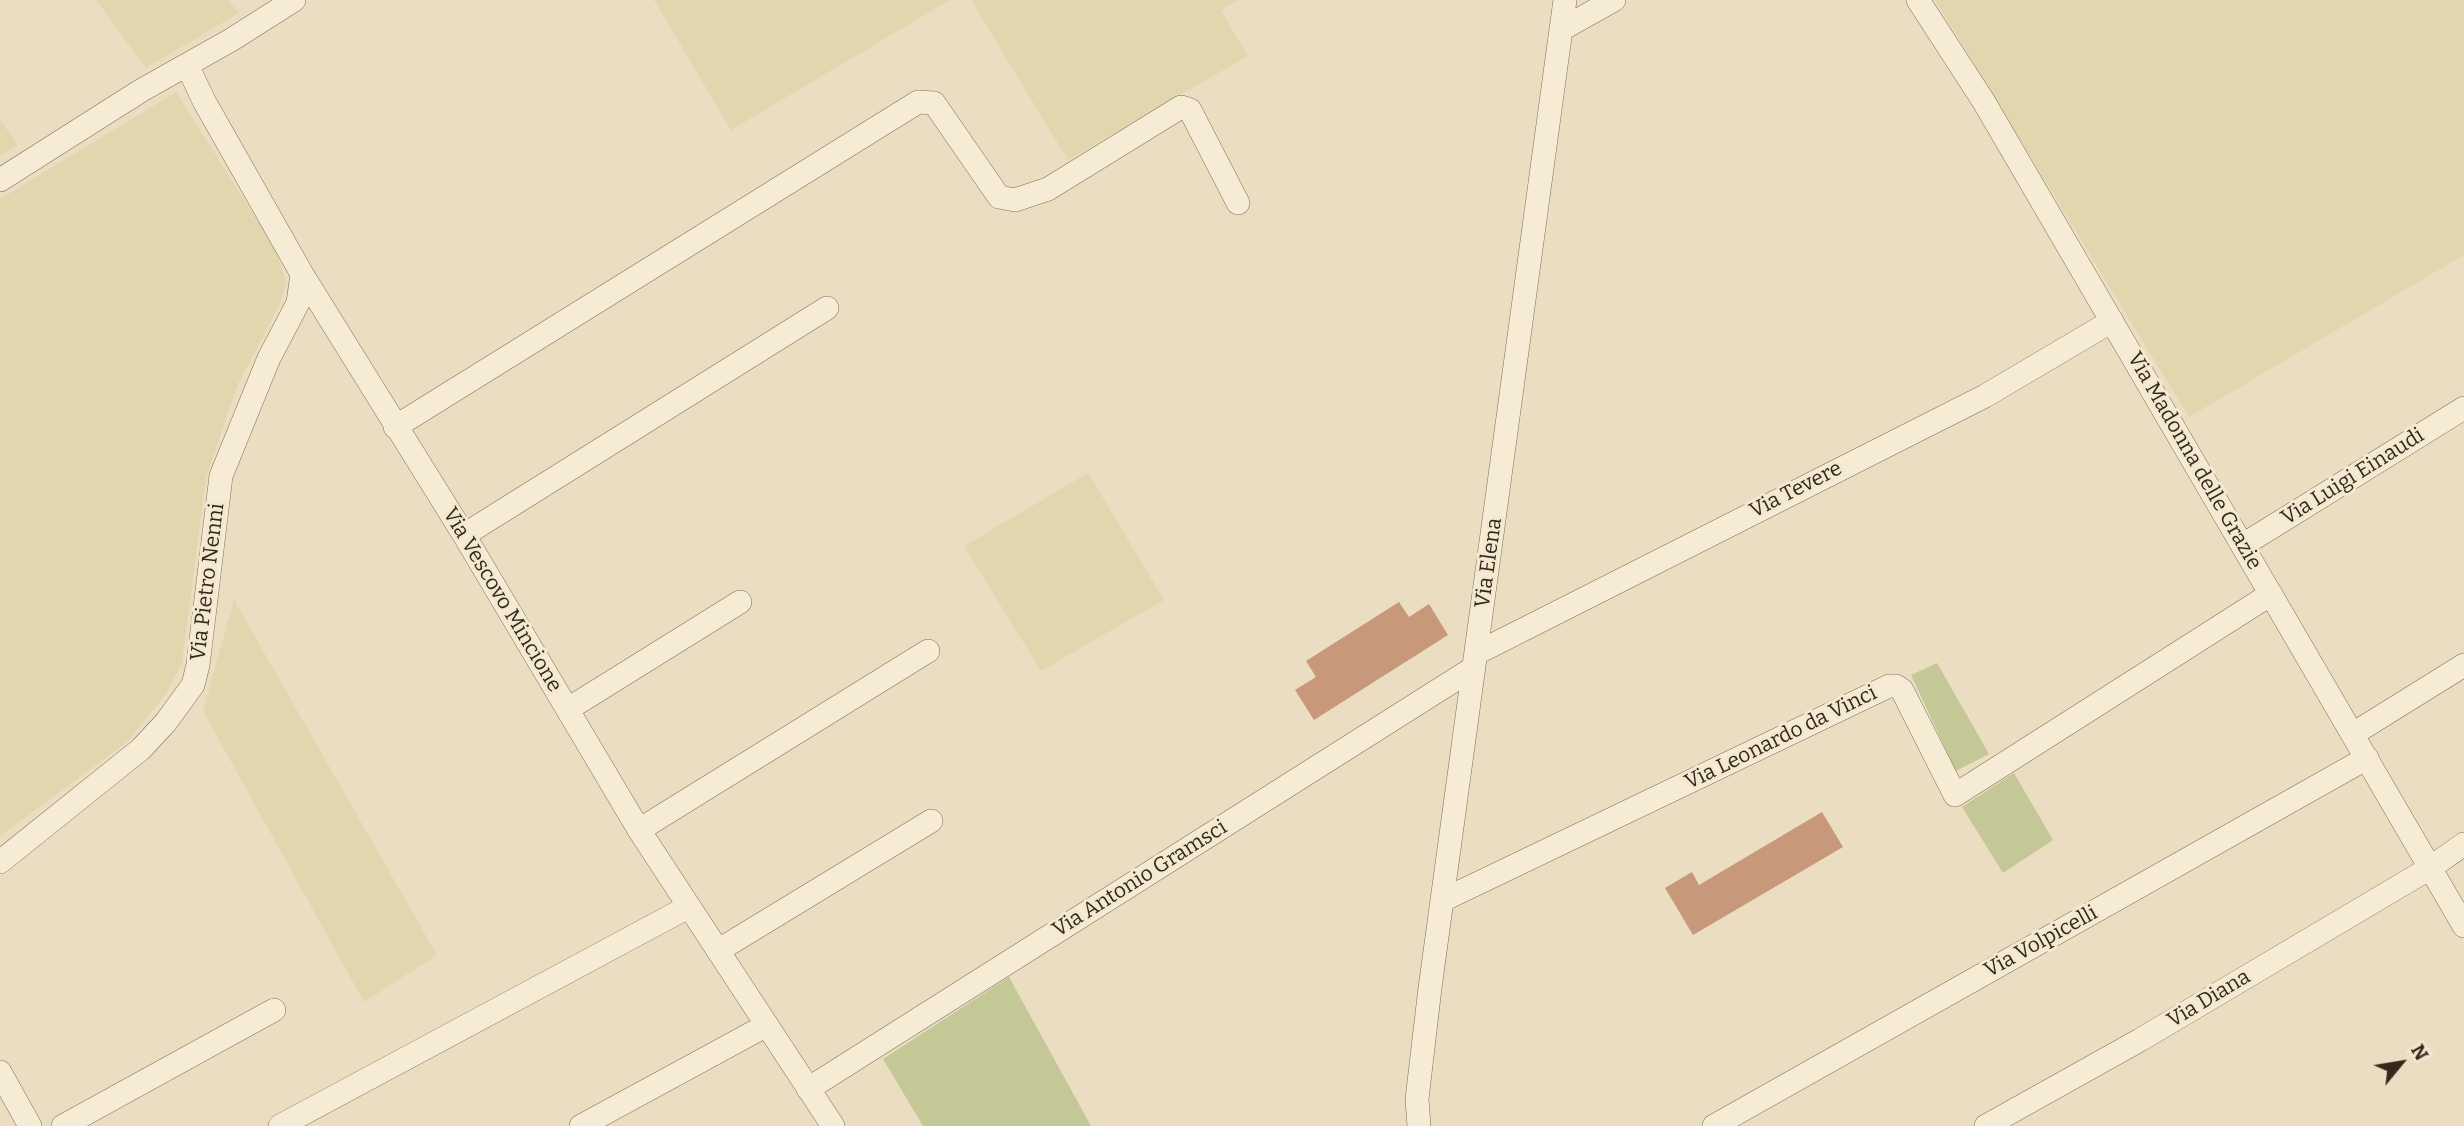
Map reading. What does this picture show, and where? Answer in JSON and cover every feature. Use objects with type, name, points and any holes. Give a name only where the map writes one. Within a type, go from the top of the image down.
[{"type":"street","points":[[0,180],[142,90],[294,0]]},
{"type":"street","name":"Via Elena","points":[[1419,1126],[1417,1099],[1430,988],[1565,0]]},
{"type":"street","points":[[1562,29],[1614,0]]},
{"type":"street","name":"Via Madonna delle Grazie","points":[[1918,0],[1984,103],[2464,926]]},
{"type":"street","name":"Via Vescovo Mincione","points":[[187,65],[204,101],[302,274],[464,535],[639,830],[833,1126]]},
{"type":"street","points":[[395,426],[918,102],[933,103],[999,197],[1015,200],[1048,189],[1181,107],[1190,110],[1238,203]]},
{"type":"street","name":"Via Pietro Nenni","points":[[0,862],[141,750],[193,685],[198,665],[221,476],[269,358],[298,303],[302,274]]},
{"type":"street","points":[[464,535],[827,308]]},
{"type":"street","name":"Via Tevere","points":[[1474,661],[1985,396],[2112,321]]},
{"type":"street","name":"Via Luigi Einaudi","points":[[2243,545],[2464,408]]},
{"type":"street","name":"Via Leonardo da Vinci","points":[[1443,900],[1889,686],[1902,690],[1955,795],[2271,594]]},
{"type":"street","points":[[568,709],[740,603]]},
{"type":"street","points":[[639,830],[928,652]]},
{"type":"street","name":"Via Antonio Gramsci","points":[[808,1089],[1474,661]]},
{"type":"street","points":[[2353,734],[2464,665]]},
{"type":"street","name":"Via Volpicelli","points":[[1714,1126],[2367,758]]},
{"type":"street","points":[[719,950],[931,821]]},
{"type":"street","name":"Via Diana","points":[[1986,1126],[2140,1040],[2464,844]]},
{"type":"street","points":[[280,1126],[688,906]]},
{"type":"street","points":[[63,1126],[274,1010]]},
{"type":"street","points":[[581,1126],[767,1025]]},
{"type":"street","points":[[0,1072],[30,1126]]},
{"type":"shaded area","points":[[96,0],[228,0],[239,13],[146,68]]},
{"type":"shaded area","points":[[654,0],[950,0],[731,130]]},
{"type":"shaded area","points":[[971,0],[1239,0],[1221,10],[1248,56],[1068,160]]},
{"type":"shaded area","points":[[1935,0],[2464,0],[2464,255],[2189,417]]},
{"type":"shaded area","points":[[176,92],[276,250],[286,282],[280,304],[238,384],[206,477],[182,663],[165,695],[127,742],[0,836],[0,199]]},
{"type":"shaded area","points":[[0,120],[18,145],[0,156]]},
{"type":"shaded area","points":[[1088,473],[1164,600],[1041,671],[964,546]]},
{"type":"shaded area","points":[[234,600],[437,955],[364,1002],[203,711]]},
{"type":"green space","points":[[1937,663],[1989,754],[1956,771],[1911,675]]},
{"type":"green space","points":[[2014,773],[2053,840],[2003,873],[1962,807]]},
{"type":"green space","points":[[1009,977],[1091,1126],[923,1126],[883,1059]]},
{"type":"building","points":[[1399,602],[1409,617],[1429,604],[1448,635],[1314,720],[1295,690],[1316,677],[1306,661]]},
{"type":"building","points":[[1822,812],[1843,847],[1693,935],[1665,888],[1692,872],[1699,885]]}]
